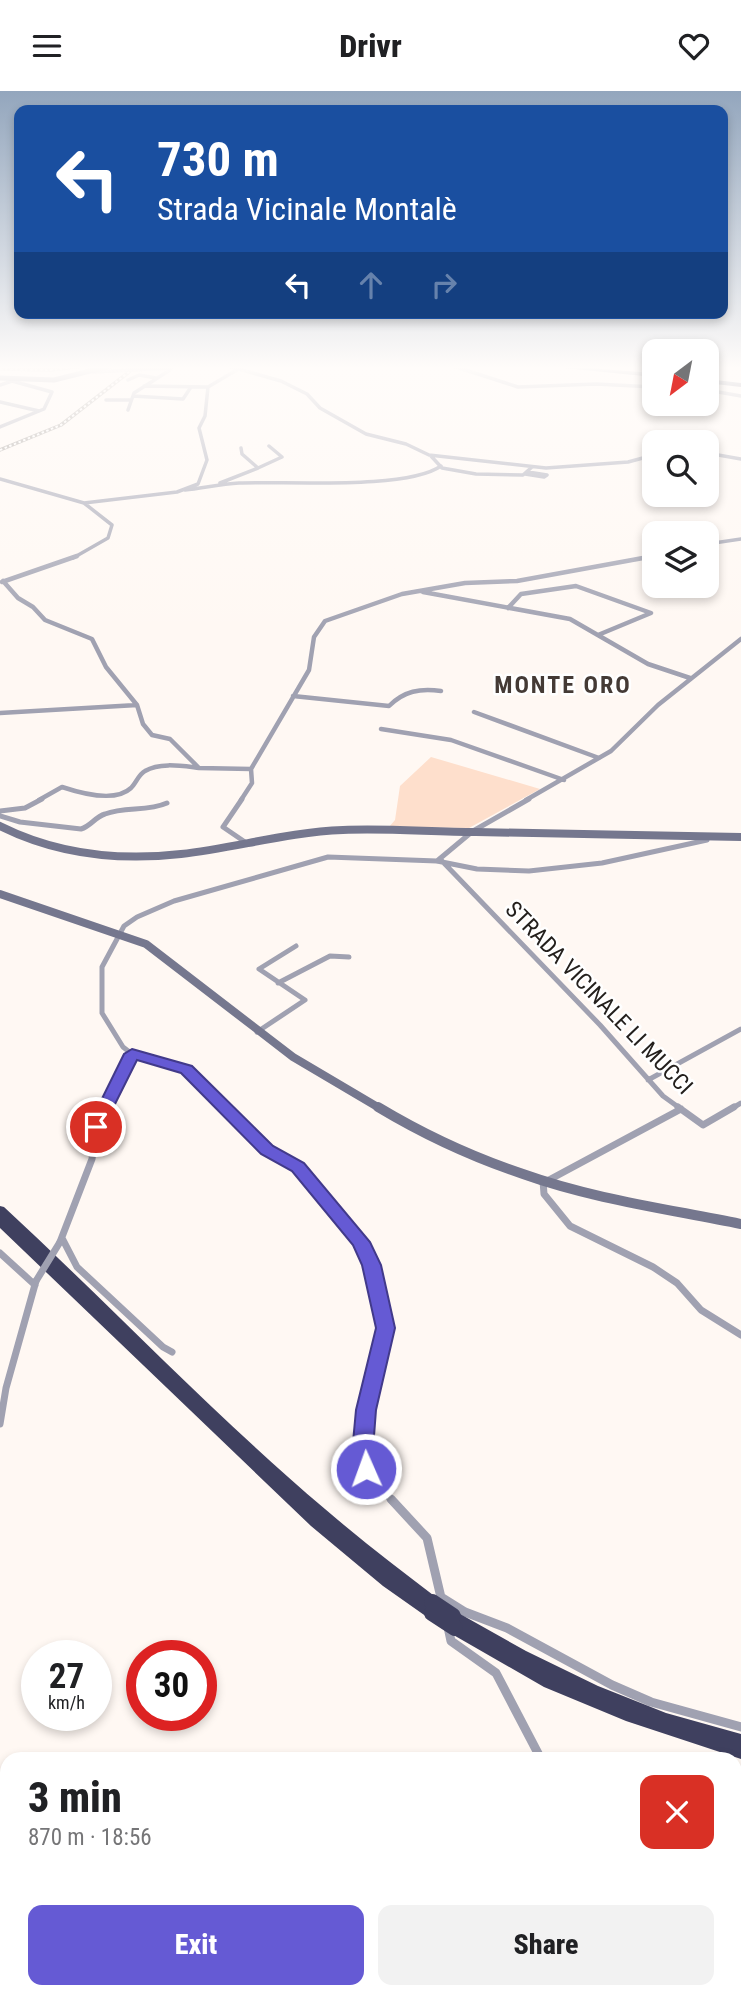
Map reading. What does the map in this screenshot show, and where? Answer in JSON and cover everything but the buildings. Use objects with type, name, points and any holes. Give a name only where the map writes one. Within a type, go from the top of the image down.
[{"type":"highway","points":[[0,1210],[307,1500],[454,1622],[549,1682],[626,1714],[741,1752]]},
{"type":"highway","points":[[0,1221],[316,1522],[388,1582],[435,1604]]},
{"type":"highway","points":[[454,1622],[561,1676],[671,1721],[741,1741]]},
{"type":"street","points":[[185,490],[198,484],[207,460],[206,455]]},
{"type":"street","points":[[243,455],[258,468]]},
{"type":"street","points":[[215,485],[282,457],[280,455]]},
{"type":"street","points":[[429,455],[441,466],[487,475],[527,473],[532,467]]},
{"type":"street","points":[[429,455],[532,467],[628,462],[642,458]]},
{"type":"street","points":[[719,455],[741,459]]},
{"type":"street","points":[[84,503],[215,485],[418,477],[431,474],[441,466]]},
{"type":"street","points":[[0,479],[84,503],[110,521],[112,524],[108,537],[77,556],[1,582],[45,620],[92,639],[106,667],[137,705],[143,724],[152,735],[170,739],[199,768]]},
{"type":"street","points":[[719,542],[741,539]]},
{"type":"street","points":[[245,842],[223,827],[253,783],[251,769],[309,670],[314,637],[325,621],[418,591],[465,583],[517,581],[567,569],[583,570],[642,558]]},
{"type":"street","points":[[508,608],[521,594],[576,586],[650,613],[599,635]]},
{"type":"street","points":[[418,591],[557,616],[584,625],[648,664],[691,678]]},
{"type":"street","points":[[439,861],[473,831],[611,751],[691,678],[741,639]]},
{"type":"street","points":[[293,696],[389,706],[403,693],[429,689],[441,691]]},
{"type":"street","points":[[0,713],[137,705]]},
{"type":"street","points":[[474,712],[599,758]]},
{"type":"street","points":[[381,729],[451,740],[564,780]]},
{"type":"street","points":[[0,813],[25,808],[62,787],[90,796],[129,790],[144,771],[166,765],[251,769]]},
{"type":"street","points":[[0,813],[20,822],[82,829],[88,827],[102,813],[149,809],[167,803]]},
{"type":"street","points":[[0,826],[28,840],[93,854],[181,855],[245,842],[342,830],[741,837]]},
{"type":"street","points":[[537,1752],[496,1673],[451,1641],[435,1604],[427,1538],[384,1493],[362,1464],[366,1410],[386,1328],[372,1265],[361,1242],[298,1167],[267,1150],[186,1069],[132,1054],[123,1048],[102,1013],[102,967],[124,926],[137,917],[174,901],[328,857],[439,861],[477,869],[529,871],[602,863],[701,840],[741,837]]},
{"type":"street","name":"STRADA VICINALE LI MUCCI","points":[[439,861],[663,1096],[703,1125],[741,1103]]},
{"type":"street","points":[[1,896],[154,949],[293,1057],[408,1125],[471,1154],[544,1181],[609,1198],[741,1224]]},
{"type":"street","points":[[257,1031],[305,1000],[260,968],[296,946]]},
{"type":"street","points":[[278,983],[330,956],[349,957]]},
{"type":"street","points":[[648,1080],[741,1029]]},
{"type":"street","points":[[0,1424],[6,1388],[35,1283],[61,1240],[92,1159],[96,1127],[132,1054]]},
{"type":"street","points":[[544,1181],[681,1109]]},
{"type":"street","points":[[544,1181],[544,1194],[570,1226],[653,1267],[677,1283],[701,1310],[741,1335]]},
{"type":"street","points":[[61,1240],[77,1267],[163,1347],[172,1352]]},
{"type":"street","points":[[0,1253],[35,1283]]},
{"type":"street","points":[[435,1604],[507,1628],[612,1685],[682,1712],[741,1727]]},
{"type":"shaded area","points":[[431,757],[540,789],[469,828],[389,827],[395,820],[400,786]]},
{"type":"district","name":"MONTE ORO","points":[[563,685]]},
{"type":"route","points":[[96,1127],[132,1054],[186,1069],[267,1150],[298,1167],[361,1242],[372,1265],[386,1328],[366,1410],[362,1464],[366,1469]]}]
